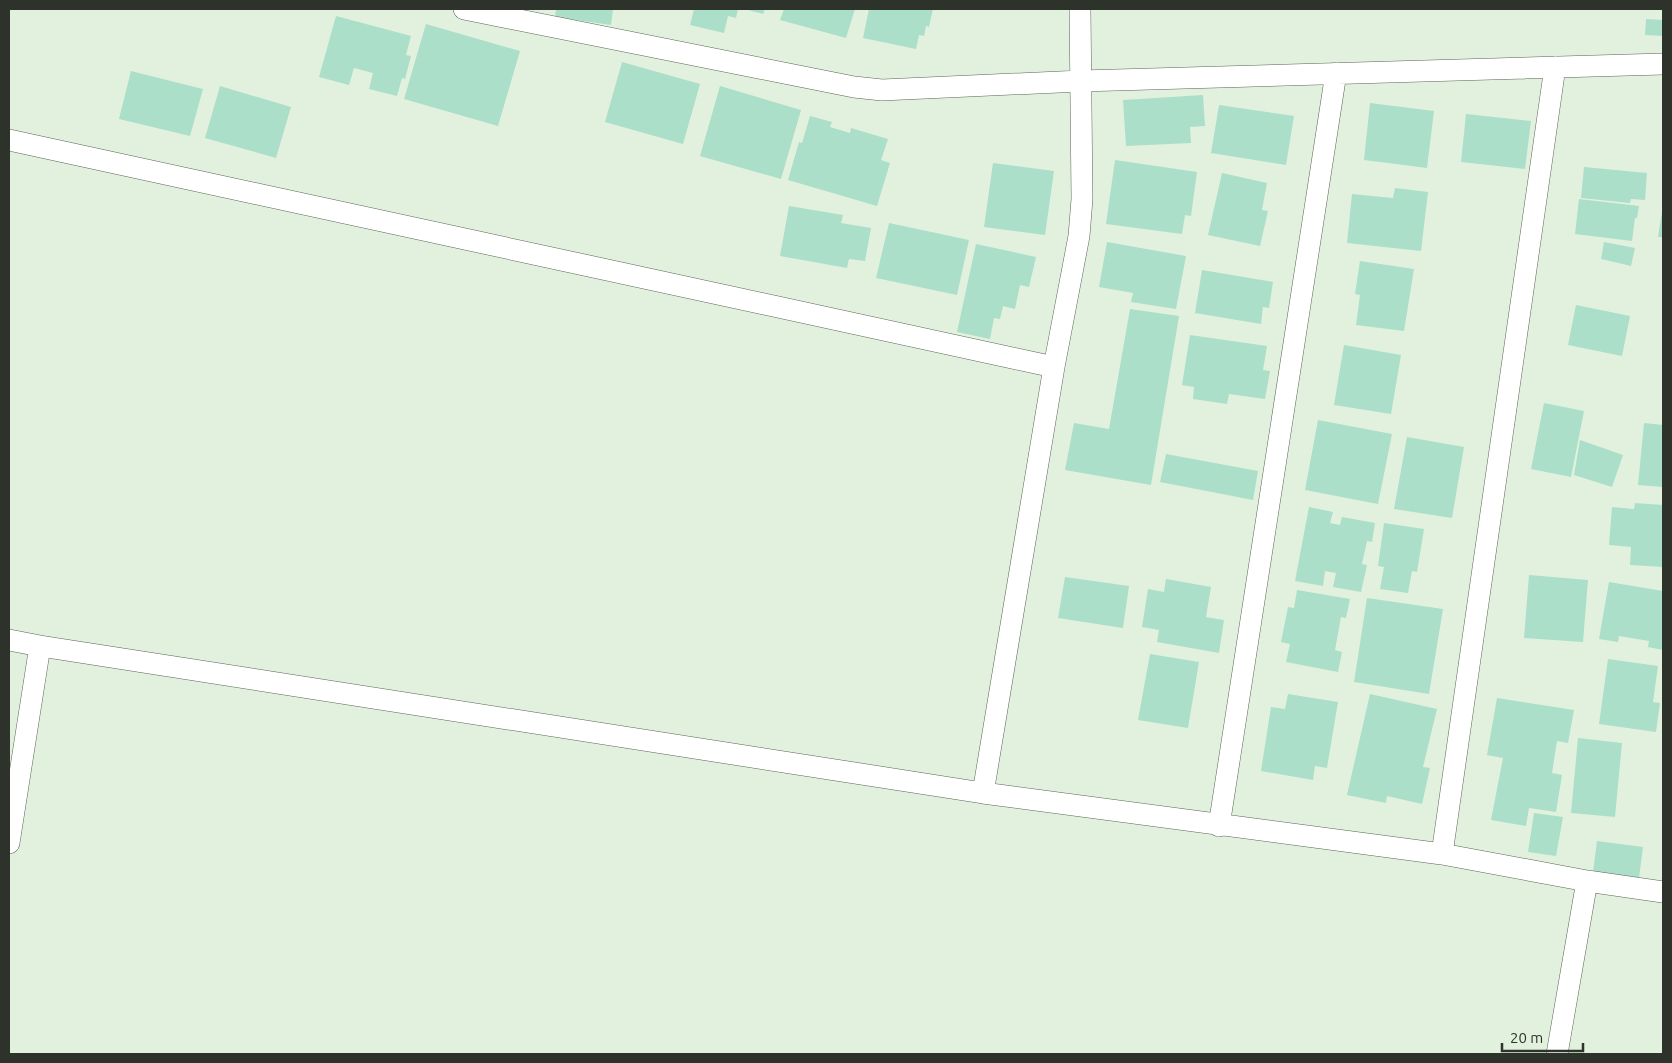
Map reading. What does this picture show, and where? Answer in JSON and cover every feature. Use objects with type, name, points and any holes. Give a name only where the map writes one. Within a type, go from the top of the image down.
[{"type":"street","points":[[464,9],[854,87],[882,90],[1080,81],[1663,64]]},
{"type":"street","points":[[983,793],[1054,367],[1080,227],[1082,199],[1080,9]]},
{"type":"street","points":[[1442,854],[1555,67]]},
{"type":"street","points":[[1219,826],[1336,73]]},
{"type":"street","points":[[9,140],[1054,367]]},
{"type":"street","points":[[9,640],[983,793],[1219,826],[1442,854],[1587,881],[1663,892]]},
{"type":"street","points":[[9,843],[40,646]]},
{"type":"street","points":[[1557,1054],[1587,881]]},
{"type":"building","points":[[556,9],[613,9],[611,25],[555,17]]},
{"type":"building","points":[[694,9],[738,9],[736,18],[728,16],[724,33],[690,25]]},
{"type":"building","points":[[744,9],[765,9],[763,14]]},
{"type":"building","points":[[784,9],[855,9],[846,38],[780,20]]},
{"type":"building","points":[[869,9],[933,9],[929,27],[926,26],[924,36],[919,35],[916,49],[863,38]]},
{"type":"building","points":[[336,16],[411,36],[406,55],[411,56],[405,79],[402,78],[397,96],[369,89],[373,73],[354,68],[349,85],[319,77]]},
{"type":"building","points":[[1646,19],[1663,20],[1663,36],[1645,35]]},
{"type":"building","points":[[426,24],[520,51],[498,126],[404,99]]},
{"type":"building","points":[[622,62],[700,84],[683,144],[605,122]]},
{"type":"building","points":[[131,71],[203,89],[190,136],[119,119]]},
{"type":"building","points":[[220,86],[291,107],[276,158],[205,138]]},
{"type":"building","points":[[720,86],[801,110],[781,179],[700,156]]},
{"type":"building","points":[[1203,95],[1205,126],[1190,127],[1191,143],[1126,146],[1123,100]]},
{"type":"building","points":[[1370,103],[1434,111],[1427,168],[1364,160]]},
{"type":"building","points":[[1219,105],[1294,116],[1286,165],[1211,153]]},
{"type":"building","points":[[1466,114],[1531,121],[1525,169],[1461,162]]},
{"type":"building","points":[[810,116],[832,122],[830,127],[850,133],[851,128],[888,139],[881,160],[890,163],[877,206],[788,180],[799,142],[802,143]]},
{"type":"building","points":[[1115,160],[1197,172],[1191,216],[1185,215],[1182,234],[1106,224]]},
{"type":"building","points":[[993,163],[1054,171],[1045,235],[984,227]]},
{"type":"building","points":[[1584,167],[1647,173],[1645,200],[1631,199],[1630,203],[1581,198]]},
{"type":"building","points":[[1222,173],[1267,183],[1262,210],[1268,211],[1260,246],[1208,235]]},
{"type":"building","points":[[1395,188],[1428,192],[1421,251],[1347,243],[1352,194],[1393,198]]},
{"type":"building","points":[[1579,199],[1639,206],[1637,218],[1635,218],[1632,241],[1575,234]]},
{"type":"building","points":[[789,206],[843,215],[841,223],[871,228],[865,261],[849,259],[847,268],[780,256]]},
{"type":"building","points":[[1662,212],[1663,237],[1658,237]]},
{"type":"building","points":[[889,223],[969,240],[957,295],[876,278]]},
{"type":"building","points":[[1107,242],[1186,256],[1176,309],[1131,302],[1133,293],[1099,287]]},
{"type":"building","points":[[1604,242],[1635,248],[1631,266],[1601,259]]},
{"type":"building","points":[[976,244],[1036,257],[1029,287],[1020,285],[1015,309],[1003,306],[1000,319],[994,318],[990,339],[957,332]]},
{"type":"building","points":[[1360,261],[1414,269],[1404,331],[1356,325],[1360,295],[1355,294]]},
{"type":"building","points":[[1202,270],[1273,282],[1269,308],[1263,307],[1261,324],[1195,313]]},
{"type":"building","points":[[1576,305],[1630,316],[1622,356],[1568,345]]},
{"type":"building","points":[[1130,309],[1179,316],[1151,485],[1065,470],[1074,423],[1109,429]]},
{"type":"building","points":[[1190,335],[1267,346],[1263,370],[1270,371],[1265,399],[1229,394],[1227,404],[1193,399],[1194,387],[1182,385]]},
{"type":"building","points":[[1344,345],[1401,355],[1391,414],[1334,405]]},
{"type":"building","points":[[1544,403],[1584,411],[1571,477],[1531,469]]},
{"type":"building","points":[[1318,420],[1392,434],[1378,504],[1305,490]]},
{"type":"building","points":[[1644,423],[1663,425],[1663,487],[1638,485]]},
{"type":"building","points":[[1407,437],[1464,447],[1452,518],[1394,509]]},
{"type":"building","points":[[1580,440],[1623,455],[1612,487],[1574,475]]},
{"type":"building","points":[[1166,454],[1258,471],[1253,500],[1160,482]]},
{"type":"building","points":[[1635,503],[1663,505],[1663,567],[1630,565],[1631,547],[1609,545],[1612,507],[1634,509]]},
{"type":"building","points":[[1309,507],[1333,512],[1330,523],[1340,525],[1342,517],[1375,523],[1372,542],[1367,541],[1362,564],[1367,565],[1361,592],[1333,587],[1336,573],[1325,571],[1323,586],[1295,581]]},
{"type":"building","points":[[1384,523],[1424,529],[1417,572],[1412,571],[1408,593],[1380,589],[1384,567],[1378,566]]},
{"type":"building","points":[[1529,575],[1588,580],[1583,642],[1524,638]]},
{"type":"building","points":[[1065,577],[1129,586],[1123,628],[1058,618]]},
{"type":"building","points":[[1166,579],[1211,587],[1206,617],[1224,620],[1219,653],[1157,642],[1159,630],[1142,627],[1148,589],[1164,592]]},
{"type":"building","points":[[1609,582],[1663,591],[1663,650],[1648,647],[1649,641],[1619,636],[1618,642],[1599,639]]},
{"type":"building","points":[[1297,590],[1350,599],[1346,618],[1341,617],[1335,650],[1342,652],[1338,672],[1286,662],[1290,644],[1281,642],[1288,607],[1294,608]]},
{"type":"building","points":[[1367,598],[1443,609],[1429,694],[1354,682]]},
{"type":"building","points":[[1150,654],[1199,662],[1188,728],[1138,720]]},
{"type":"building","points":[[1608,659],[1658,666],[1653,702],[1660,703],[1656,732],[1599,724]]},
{"type":"building","points":[[1288,694],[1338,702],[1327,768],[1315,766],[1313,780],[1261,771],[1271,707],[1285,709]]},
{"type":"building","points":[[1370,694],[1437,709],[1423,767],[1430,768],[1422,804],[1387,796],[1386,803],[1347,795]]},
{"type":"building","points":[[1497,698],[1574,710],[1568,743],[1557,741],[1552,773],[1562,775],[1556,812],[1529,808],[1526,826],[1491,820],[1503,758],[1487,755]]},
{"type":"building","points":[[1578,738],[1622,743],[1615,817],[1571,813]]},
{"type":"building","points":[[1534,813],[1563,817],[1556,856],[1528,852]]},
{"type":"building","points":[[1597,841],[1643,847],[1639,878],[1593,872]]}]
